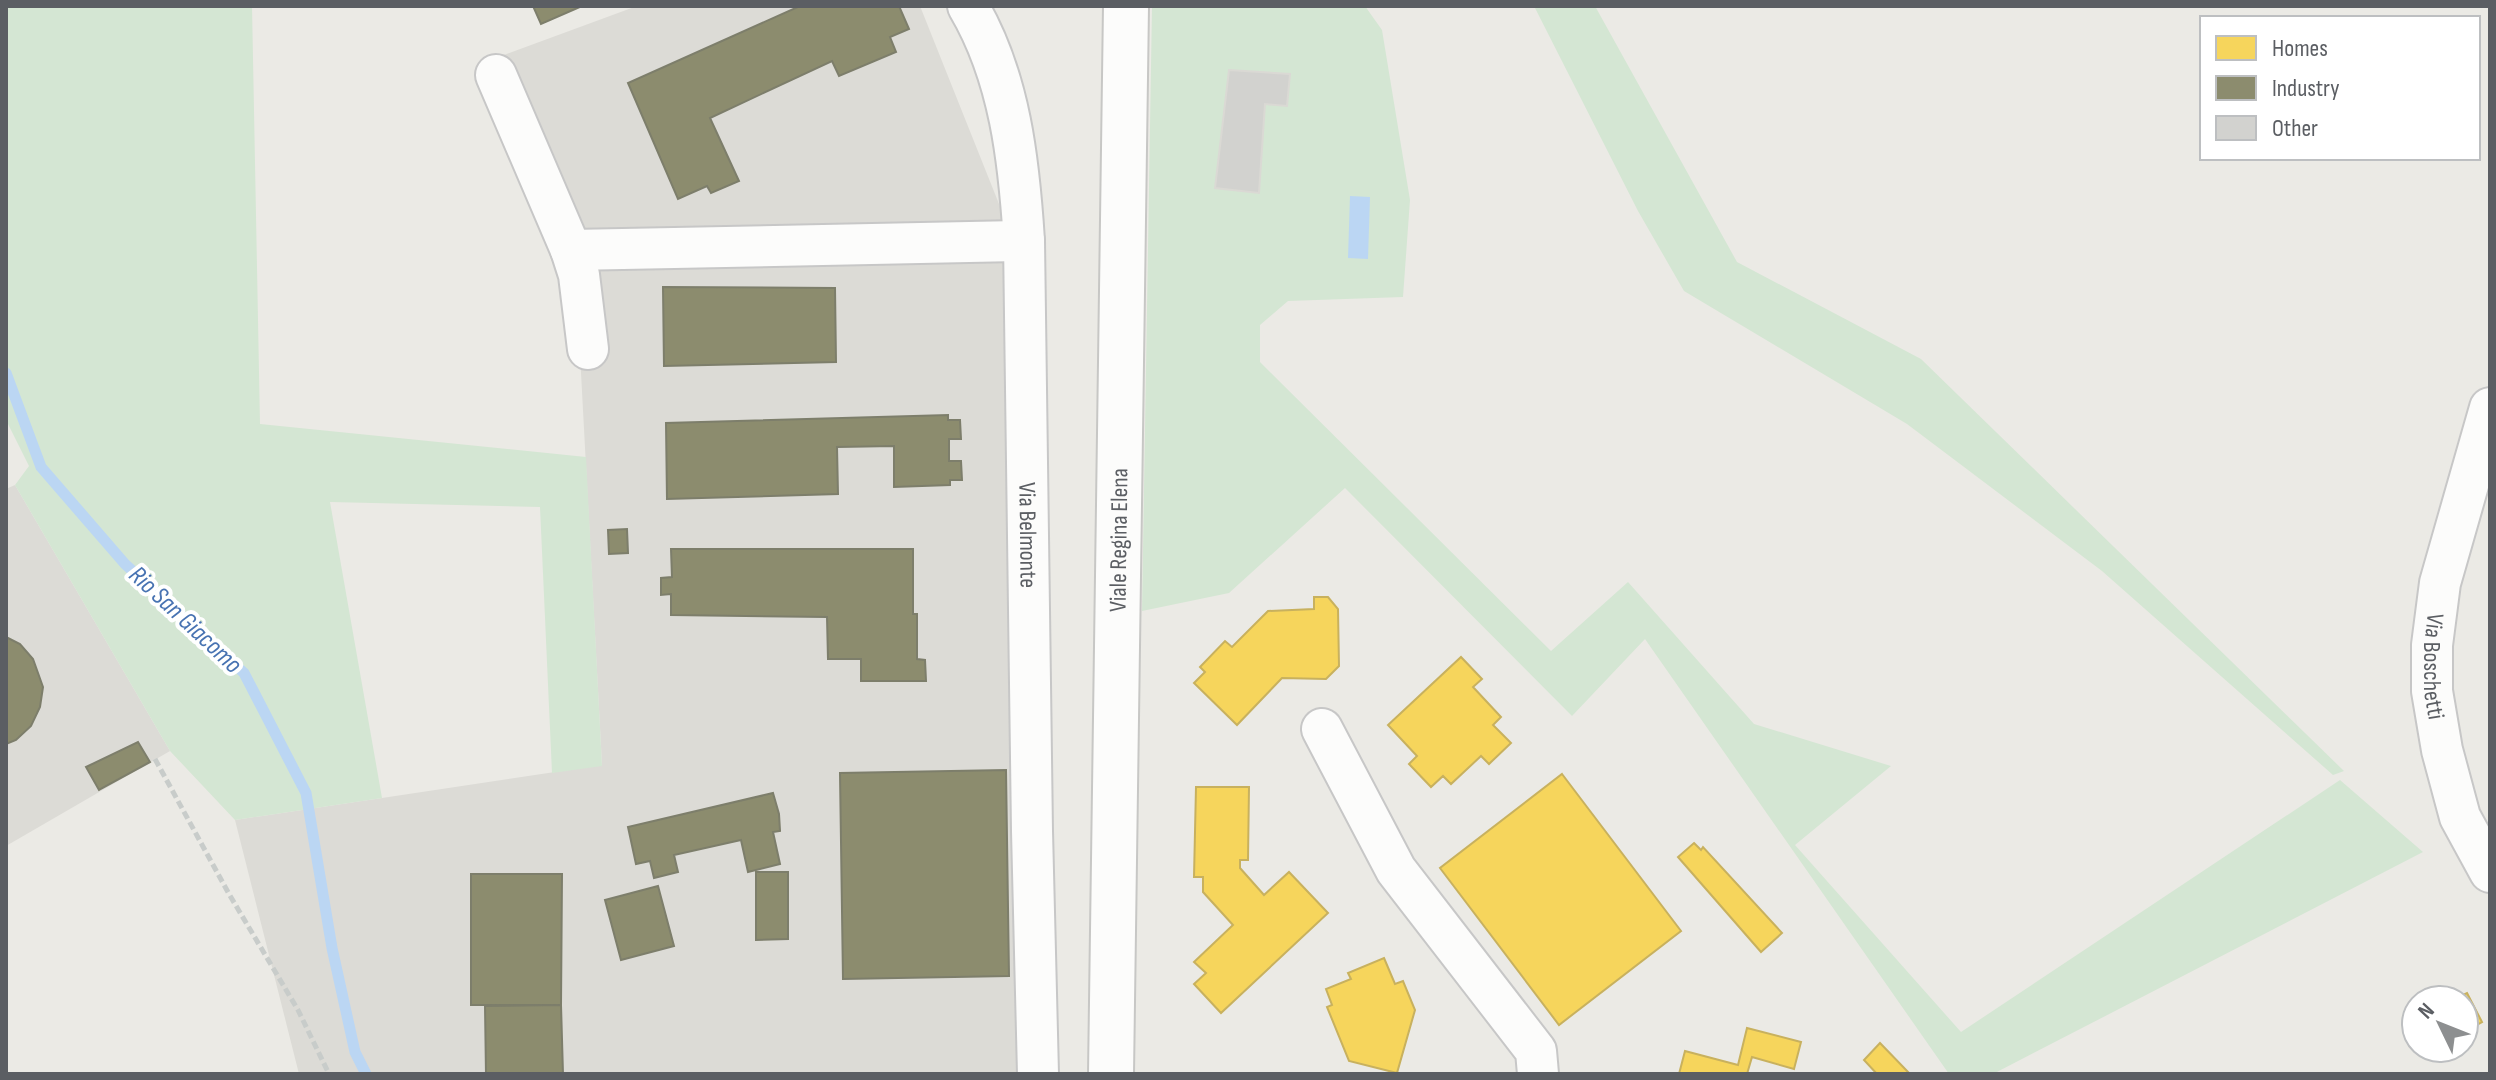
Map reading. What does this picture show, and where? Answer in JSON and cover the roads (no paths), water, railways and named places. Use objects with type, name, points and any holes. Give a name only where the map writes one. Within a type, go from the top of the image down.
[{"type":"main road","name":"Viale Regina Elena","points":[[1111,1074],[1126,6]]},
{"type":"street","name":"Via Belmonte","points":[[968,6],[993,60],[1020,169],[1024,241],[1038,1074]]},
{"type":"street","points":[[496,75],[571,250],[579,275],[588,349]]},
{"type":"street","points":[[571,250],[1024,241]]},
{"type":"street","name":"Via Boschetti","points":[[2490,408],[2440,583],[2432,645],[2432,691],[2442,750],[2460,817],[2490,872]]},
{"type":"street","points":[[1322,729],[1396,870],[1536,1051],[1538,1074]]},
{"type":"water","points":[[1350,196],[1370,197],[1368,259],[1348,258]]},
{"type":"waterway","name":"Rio San Giacomo","points":[[6,373],[41,467],[125,564],[244,673],[306,793],[332,948],[355,1052],[366,1074]]}]
